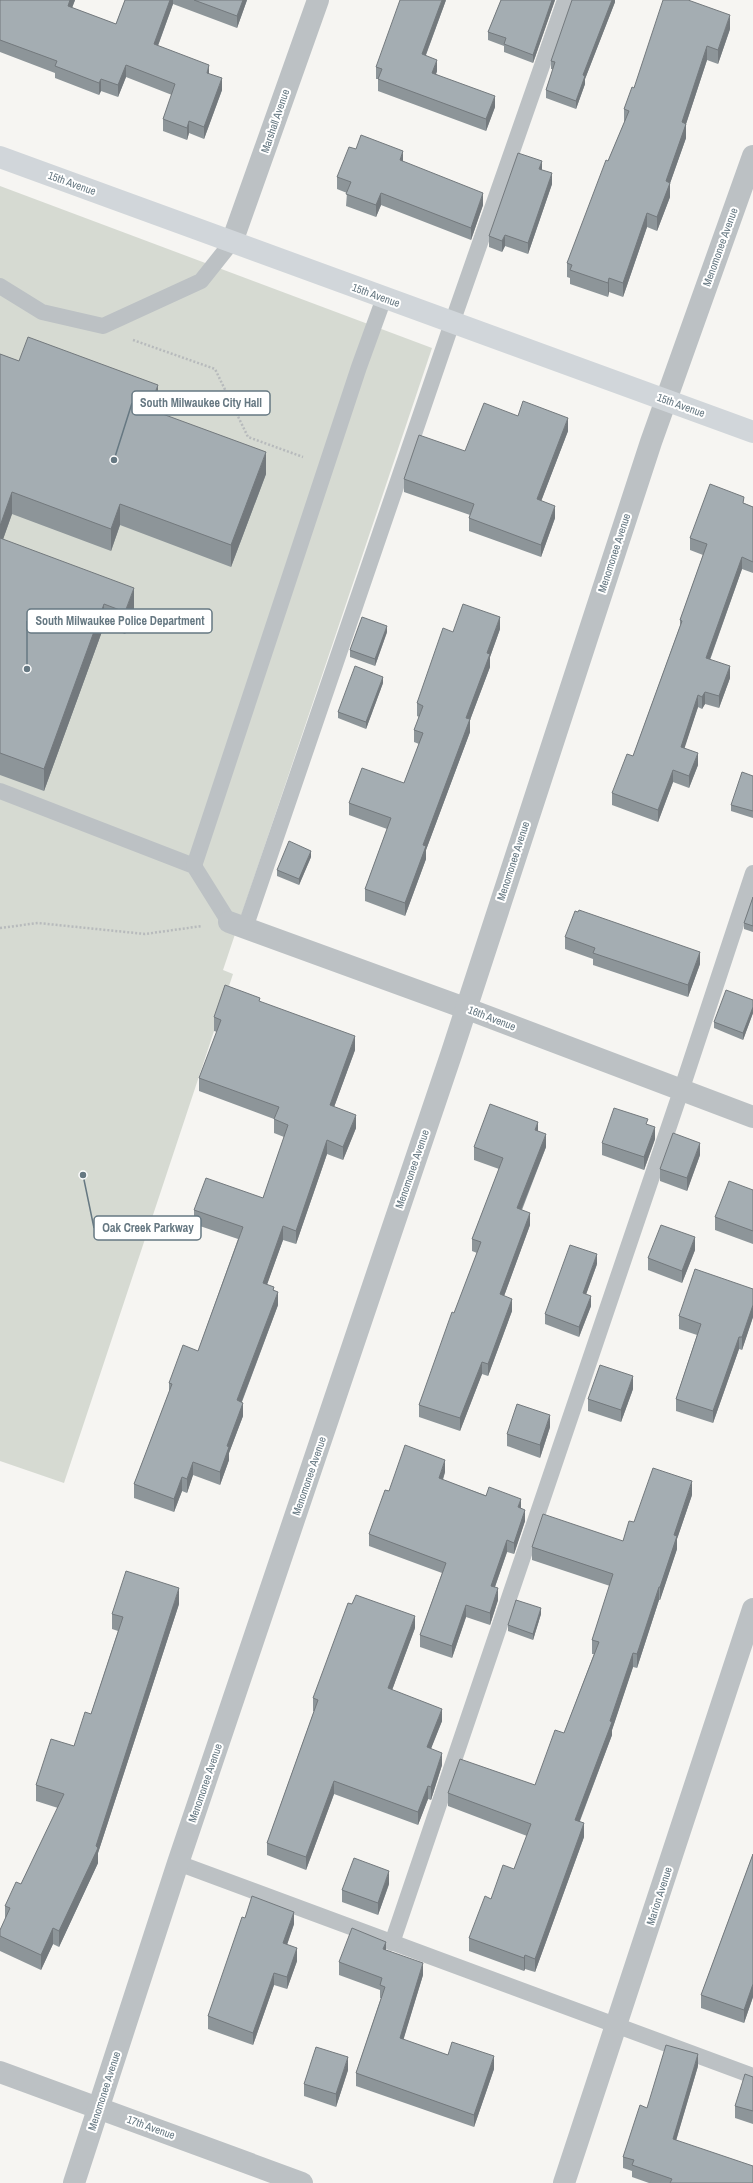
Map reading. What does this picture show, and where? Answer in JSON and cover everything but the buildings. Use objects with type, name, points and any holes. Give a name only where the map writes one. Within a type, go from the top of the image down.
[{"type":"street","name":"Marshall Avenue","points":[[232,242],[318,0]]},
{"type":"street","name":"Menomonee Avenue","points":[[74,2183],[178,1863],[465,1008],[665,399],[753,156]]},
{"type":"street","name":"15th Avenue","points":[[0,157],[753,432]]},
{"type":"street","name":"16th Avenue","points":[[237,925],[465,1008],[753,1117]]},
{"type":"street","name":"Marion Avenue","points":[[564,2183],[753,1609]]},
{"type":"street","name":"17th Avenue","points":[[0,2072],[302,2183]]},
{"type":"lane","points":[[237,925],[452,323],[565,0]]},
{"type":"lane","points":[[0,286],[42,312],[104,326],[202,281],[232,242]]},
{"type":"lane","points":[[194,866],[326,466],[384,298]]},
{"type":"lane","points":[[0,791],[194,866],[237,925]]},
{"type":"lane","points":[[392,1943],[682,1091],[753,873]]},
{"type":"lane","points":[[178,1863],[753,2076]]},
{"type":"path","points":[[130,339],[215,369],[248,437],[326,466]]},
{"type":"path","points":[[0,928],[38,923],[145,934],[237,925]]},
{"type":"shaded area","points":[[0,186],[432,348],[223,970],[233,974],[64,1483],[0,1461]]},
{"type":"place","name":"South Milwaukee City Hall","points":[[114,460]]},
{"type":"place","name":"South Milwaukee Police Department","points":[[27,669]]},
{"type":"place","name":"Oak Creek Parkway","points":[[83,1175]]}]
